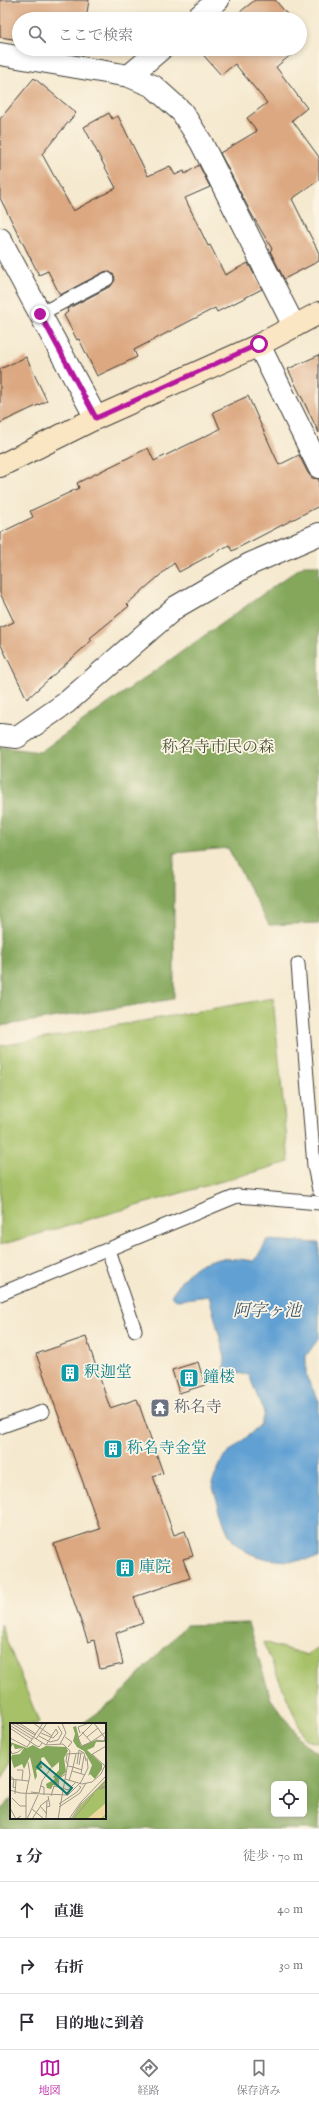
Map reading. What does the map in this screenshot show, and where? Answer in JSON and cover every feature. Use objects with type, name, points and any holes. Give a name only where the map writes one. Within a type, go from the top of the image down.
[{"type":"street","points":[[204,12],[218,0]]},
{"type":"street","points":[[0,54],[129,76],[153,86],[182,112],[201,142],[294,326]]},
{"type":"street","points":[[129,76],[153,56]]},
{"type":"street","points":[[0,239],[96,418]]},
{"type":"street","points":[[0,466],[96,418],[259,344],[319,313]]},
{"type":"street","points":[[259,344],[319,466]]},
{"type":"street","points":[[0,735],[17,737],[66,703],[176,607],[250,564],[319,534]]},
{"type":"lane","points":[[40,314],[107,279]]},
{"type":"lane","points":[[298,964],[314,1166],[319,1190]]},
{"type":"lane","points":[[0,1294],[237,1196],[319,1204]]},
{"type":"lane","points":[[108,1250],[135,1330]]},
{"type":"lane","points":[[0,1427],[42,1412]]},
{"type":"green space","name":"称名寺市民の森","points":[[304,565],[319,565],[319,923],[269,925],[228,848],[174,853],[174,999],[0,1026],[0,747],[40,752]]},
{"type":"green space","points":[[273,998],[289,1162],[0,1245],[0,1046]]},
{"type":"green space","points":[[248,1623],[271,1699],[304,1744],[319,1754],[319,1829],[0,1829],[0,1814],[10,1799],[10,1819],[106,1819],[106,1723],[83,1723],[114,1701],[186,1625]]},
{"type":"green space","points":[[0,1624],[39,1722],[10,1723],[10,1766],[0,1781]]},
{"type":"green space","points":[[263,1642],[307,1655],[319,1647],[319,1743],[305,1740]]},
{"type":"water","name":"阿字ヶ池","points":[[267,1240],[319,1243],[319,1338],[306,1356],[306,1376],[319,1401],[319,1558],[308,1560],[284,1561],[260,1557],[239,1547],[228,1533],[220,1512],[212,1483],[223,1458],[260,1425],[264,1413],[249,1375],[224,1371],[225,1357],[209,1296],[177,1300],[171,1296],[185,1277],[198,1265],[215,1259],[255,1261]]},
{"type":"building","points":[[0,0],[89,0],[87,12],[12,12],[12,39],[0,37]]},
{"type":"building","points":[[255,0],[275,0],[285,12],[240,12]]},
{"type":"building","points":[[204,56],[289,56],[276,67],[307,108],[292,120],[319,157],[319,180],[292,199],[319,253],[319,261],[284,279],[270,251],[272,249],[251,213],[220,153],[257,131],[247,118],[267,103],[235,64],[221,75]]},
{"type":"building","points":[[34,78],[76,113],[42,154],[73,211],[116,188],[84,127],[109,113],[112,119],[118,116],[148,176],[170,166],[175,175],[184,171],[185,174],[199,165],[210,187],[185,198],[208,246],[210,245],[225,275],[248,263],[262,289],[217,312],[215,308],[134,350],[137,357],[97,376],[79,339],[77,340],[64,315],[68,312],[67,309],[111,286],[115,280],[114,275],[108,271],[104,272],[60,295],[48,271],[39,275],[0,198],[0,119]]},
{"type":"building","points":[[319,355],[319,433],[288,369]]},
{"type":"building","points":[[26,357],[47,401],[0,423],[0,369]]},
{"type":"building","points":[[248,396],[279,465],[299,455],[312,478],[319,479],[319,506],[232,551],[229,545],[179,572],[174,563],[127,604],[129,606],[90,638],[92,640],[27,699],[0,643],[0,628],[14,622],[0,593],[0,533],[33,517],[30,511],[79,488],[77,483],[148,448],[154,461],[220,429],[213,412]]},
{"type":"building","points":[[86,1337],[110,1408],[137,1399],[163,1473],[153,1476],[174,1535],[185,1531],[193,1556],[183,1559],[190,1578],[134,1597],[143,1623],[116,1633],[123,1664],[100,1669],[94,1640],[88,1642],[54,1544],[100,1529],[36,1354]]},
{"type":"building","name":"鐘楼","points":[[198,1362],[205,1385],[179,1393],[172,1370]]},
{"type":"place","name":"釈迦堂","points":[[70,1373]]},
{"type":"place","name":"鐘楼","points":[[189,1378]]},
{"type":"place","name":"称名寺","points":[[160,1408]]},
{"type":"place","name":"称名寺金堂","points":[[113,1449]]},
{"type":"place","name":"庫院","points":[[125,1568]]},
{"type":"route","points":[[40,314],[96,418],[259,344]]}]
